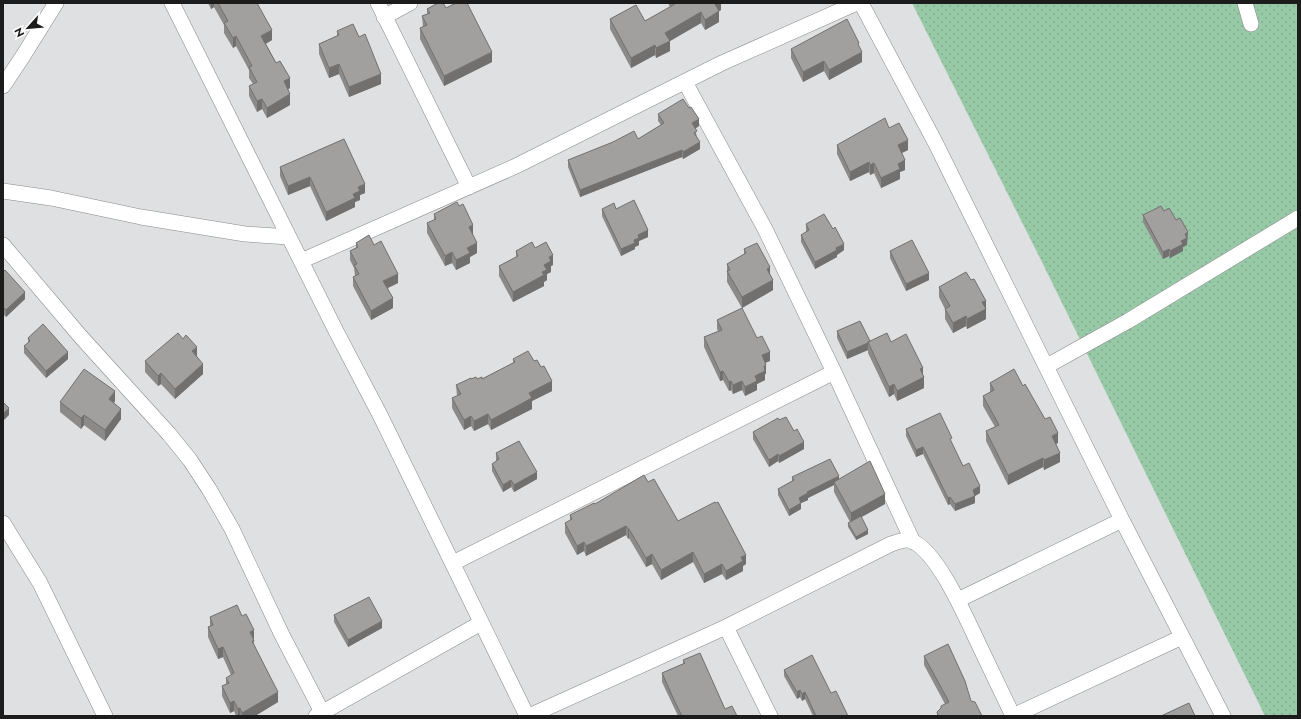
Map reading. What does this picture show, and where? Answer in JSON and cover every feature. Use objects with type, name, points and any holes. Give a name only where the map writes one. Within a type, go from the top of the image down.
[{"type":"street","points":[[3,86],[56,3]]},
{"type":"street","points":[[172,3],[336,332],[380,415],[528,716],[726,628],[891,544],[904,539],[913,542],[928,553],[958,600],[1013,716],[1182,637]]},
{"type":"street","points":[[378,3],[468,187]]},
{"type":"street","points":[[384,17],[410,3]]},
{"type":"street","points":[[301,261],[516,166],[722,63],[857,3]]},
{"type":"street","points":[[861,3],[935,142],[1122,520],[1223,716]]},
{"type":"street","points":[[1245,3],[1251,24]]},
{"type":"street","points":[[685,82],[765,229],[834,372],[913,542]]},
{"type":"street","points":[[3,191],[51,198],[141,217],[245,234],[289,237]]},
{"type":"street","points":[[1047,366],[1128,321],[1298,218]]},
{"type":"street","points":[[3,245],[81,337],[169,434],[194,466],[232,529],[319,714],[481,623]]},
{"type":"street","points":[[452,564],[834,372]]},
{"type":"street","points":[[958,600],[1122,520]]},
{"type":"street","points":[[3,523],[40,583],[105,716]]},
{"type":"street","points":[[726,628],[770,716]]},
{"type":"green space","points":[[912,3],[1298,3],[1298,716],[1265,716],[1040,258]]},
{"type":"building","points":[[218,3],[257,3],[272,30],[261,36],[276,63],[280,61],[290,78],[284,81],[290,94],[267,108],[262,99],[257,101],[249,86],[257,82],[249,67],[252,66],[236,36],[233,38],[224,23],[228,21]]},
{"type":"building","points":[[438,3],[443,3],[446,8],[456,3],[467,3],[492,52],[444,76],[420,28],[427,25],[422,16],[430,13],[427,9]]},
{"type":"building","points":[[674,3],[716,3],[715,4],[719,11],[705,20],[701,12],[665,33],[670,41],[656,48],[655,45],[631,58],[610,19],[636,5],[645,21],[675,4]]},
{"type":"building","points":[[847,19],[862,52],[829,70],[824,61],[803,72],[791,49]]},
{"type":"building","points":[[353,24],[359,37],[365,34],[381,74],[349,87],[339,64],[329,68],[319,44],[339,35],[337,31]]},
{"type":"building","points":[[683,99],[689,108],[691,107],[699,119],[692,123],[697,131],[694,133],[700,142],[683,152],[682,150],[580,190],[568,160],[613,142],[634,131],[638,139],[664,123],[658,114]]},
{"type":"building","points":[[885,118],[889,128],[899,123],[908,140],[898,145],[905,160],[898,164],[900,169],[881,178],[874,163],[870,165],[869,162],[850,172],[837,145]]},
{"type":"building","points":[[344,139],[365,184],[358,187],[360,191],[353,194],[355,198],[326,212],[310,177],[288,186],[280,167]]},
{"type":"building","points":[[634,200],[648,230],[638,235],[639,238],[634,240],[635,243],[621,249],[602,209],[614,203],[616,209]]},
{"type":"building","points":[[457,202],[459,206],[463,204],[473,225],[469,227],[477,243],[467,248],[470,253],[456,260],[452,252],[445,256],[427,223],[436,219],[434,214]]},
{"type":"building","points":[[1161,206],[1164,211],[1169,208],[1176,220],[1180,218],[1188,232],[1185,234],[1187,238],[1181,241],[1183,244],[1170,251],[1169,249],[1163,252],[1143,215]]},
{"type":"building","points":[[824,214],[833,229],[835,227],[844,244],[836,248],[837,250],[815,262],[801,235],[809,230],[806,224]]},
{"type":"building","points":[[369,235],[374,245],[381,241],[398,274],[383,281],[393,298],[371,311],[353,277],[359,274],[354,265],[357,264],[350,251],[358,247],[356,243]]},
{"type":"building","points":[[912,240],[929,273],[906,284],[890,251]]},
{"type":"building","points":[[532,242],[535,248],[546,242],[553,255],[549,257],[551,261],[544,265],[547,270],[542,272],[544,275],[513,292],[499,266],[518,256],[516,251]]},
{"type":"building","points":[[757,243],[770,267],[767,269],[773,280],[742,297],[727,271],[730,270],[727,264],[746,253],[744,249]]},
{"type":"building","points":[[5,270],[25,292],[6,310],[3,307],[3,272]]},
{"type":"building","points":[[966,272],[971,280],[974,279],[986,301],[982,302],[986,309],[967,319],[966,316],[953,323],[945,309],[950,306],[939,287]]},
{"type":"building","points":[[742,308],[757,338],[762,336],[770,352],[762,355],[766,365],[764,366],[765,371],[755,376],[757,381],[745,387],[742,381],[733,385],[731,381],[729,382],[723,371],[720,372],[704,337],[722,330],[717,320]]},
{"type":"building","points":[[860,321],[870,341],[847,352],[837,331]]},
{"type":"building","points":[[43,324],[68,352],[46,371],[24,346],[30,341],[28,338]]},
{"type":"building","points":[[178,333],[183,339],[186,335],[197,347],[192,351],[203,364],[175,389],[161,373],[158,376],[145,361]]},
{"type":"building","points":[[887,333],[891,342],[906,334],[923,368],[920,369],[924,377],[897,391],[894,384],[889,387],[868,342]]},
{"type":"building","points":[[528,351],[534,361],[537,360],[541,367],[544,366],[552,381],[529,393],[532,398],[491,420],[488,414],[474,421],[471,416],[464,420],[452,398],[461,394],[456,385],[471,378],[476,377],[477,379],[482,377],[482,379],[515,362],[513,359]]},
{"type":"building","points":[[84,369],[115,391],[109,399],[121,409],[105,430],[84,415],[81,418],[60,402]]},
{"type":"building","points":[[1014,369],[1023,386],[1025,384],[1045,419],[1050,417],[1058,433],[1052,436],[1060,453],[1044,460],[1043,458],[1008,475],[986,431],[999,425],[983,396],[994,390],[990,383]]},
{"type":"building","points":[[3,402],[9,408],[3,414]]},
{"type":"building","points":[[940,413],[963,466],[969,463],[980,486],[973,490],[975,496],[955,504],[950,497],[948,498],[923,447],[916,450],[906,429]]},
{"type":"building","points":[[786,417],[794,431],[797,429],[804,442],[779,456],[778,454],[769,460],[753,432],[778,418],[779,420]]},
{"type":"building","points":[[519,441],[537,472],[514,485],[511,480],[503,485],[492,464],[499,459],[496,453]]},
{"type":"building","points":[[830,459],[839,476],[807,492],[808,493],[799,498],[801,503],[789,510],[778,489],[794,480],[792,477]]},
{"type":"building","points":[[870,461],[885,494],[851,513],[834,482]]},
{"type":"building","points":[[644,475],[648,482],[654,479],[678,521],[715,502],[718,502],[746,555],[741,557],[743,561],[726,571],[722,564],[704,574],[693,552],[661,570],[652,554],[646,558],[626,526],[586,546],[584,542],[577,546],[565,523],[572,519],[570,515],[594,503],[595,504]]},
{"type":"building","points":[[861,516],[868,530],[856,537],[848,523]]},
{"type":"building","points":[[369,597],[382,621],[348,640],[334,615]]},
{"type":"building","points":[[237,605],[242,616],[246,614],[254,630],[250,632],[254,641],[252,641],[278,692],[242,713],[234,701],[230,703],[222,686],[229,683],[226,678],[234,673],[223,647],[218,649],[208,627],[213,625],[210,617]]},
{"type":"building","points":[[948,644],[965,681],[971,701],[975,702],[982,716],[938,716],[937,712],[941,706],[949,702],[924,656]]},
{"type":"building","points":[[700,653],[725,709],[732,706],[737,716],[682,716],[662,673],[685,663],[683,660]]},
{"type":"building","points":[[812,655],[831,693],[836,691],[848,716],[816,716],[805,692],[802,694],[800,690],[797,692],[784,670]]},
{"type":"building","points":[[1189,703],[1195,716],[1161,716]]}]
